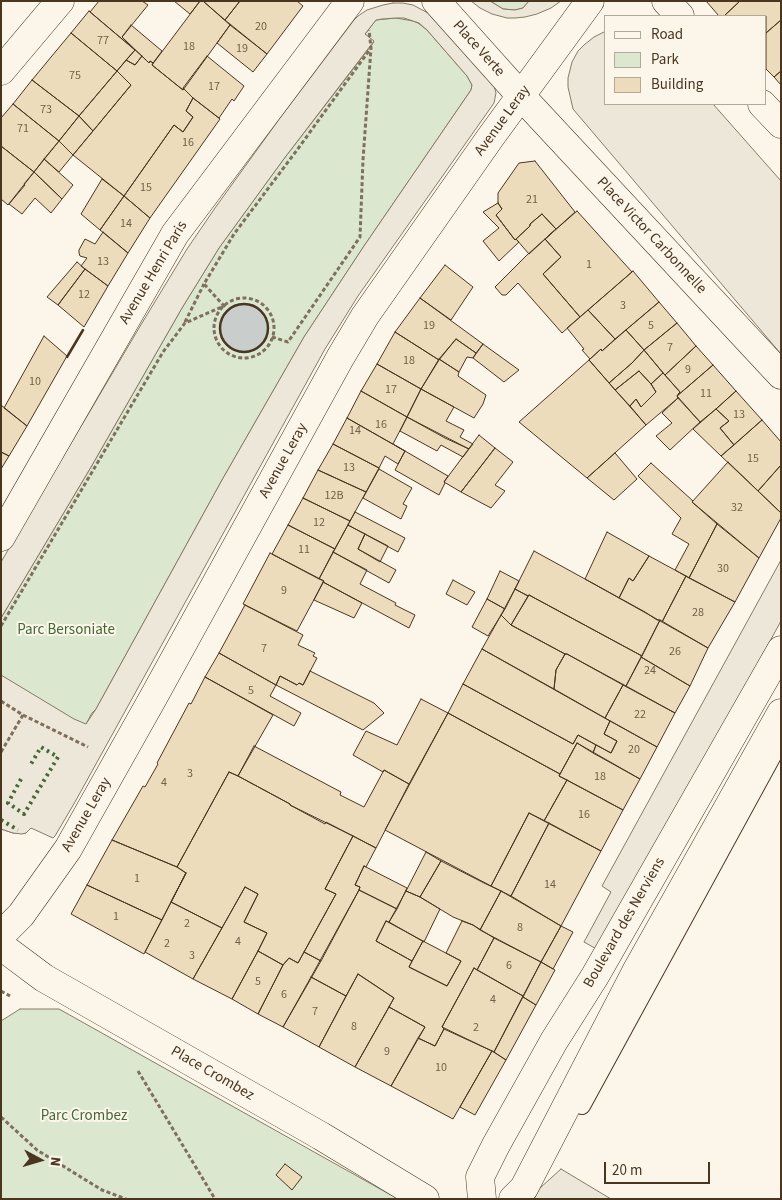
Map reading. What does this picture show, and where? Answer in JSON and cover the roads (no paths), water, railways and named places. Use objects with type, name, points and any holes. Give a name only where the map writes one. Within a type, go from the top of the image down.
[{"type":"street","points":[[1,71],[60,1]]},
{"type":"street","name":"Place Verte","points":[[436,1],[521,96]]},
{"type":"street","name":"Avenue Leray","points":[[1,935],[21,915],[68,849],[356,332],[382,291],[590,1]]},
{"type":"street","points":[[666,1],[679,15]]},
{"type":"street","name":"Avenue Henri Paris","points":[[1,537],[175,234],[350,2]]},
{"type":"street","name":"Place Victor Carbonnelle","points":[[521,96],[781,375]]},
{"type":"street","points":[[763,105],[781,124]]},
{"type":"street","name":"Boulevard des Nerviens","points":[[482,1199],[480,1177],[496,1145],[554,1041],[595,976],[781,650]]},
{"type":"street","points":[[513,1199],[524,1188],[638,968],[781,713]]},
{"type":"street","name":"Place Crombez","points":[[1,946],[44,978],[321,1136],[425,1199]]},
{"type":"lane","points":[[543,1150],[562,1144],[656,967],[781,741]]},
{"type":"park label","name":"Parc Bersoniate","points":[[66,631]]},
{"type":"park label","name":"Parc Crombez","points":[[84,1117]]}]
